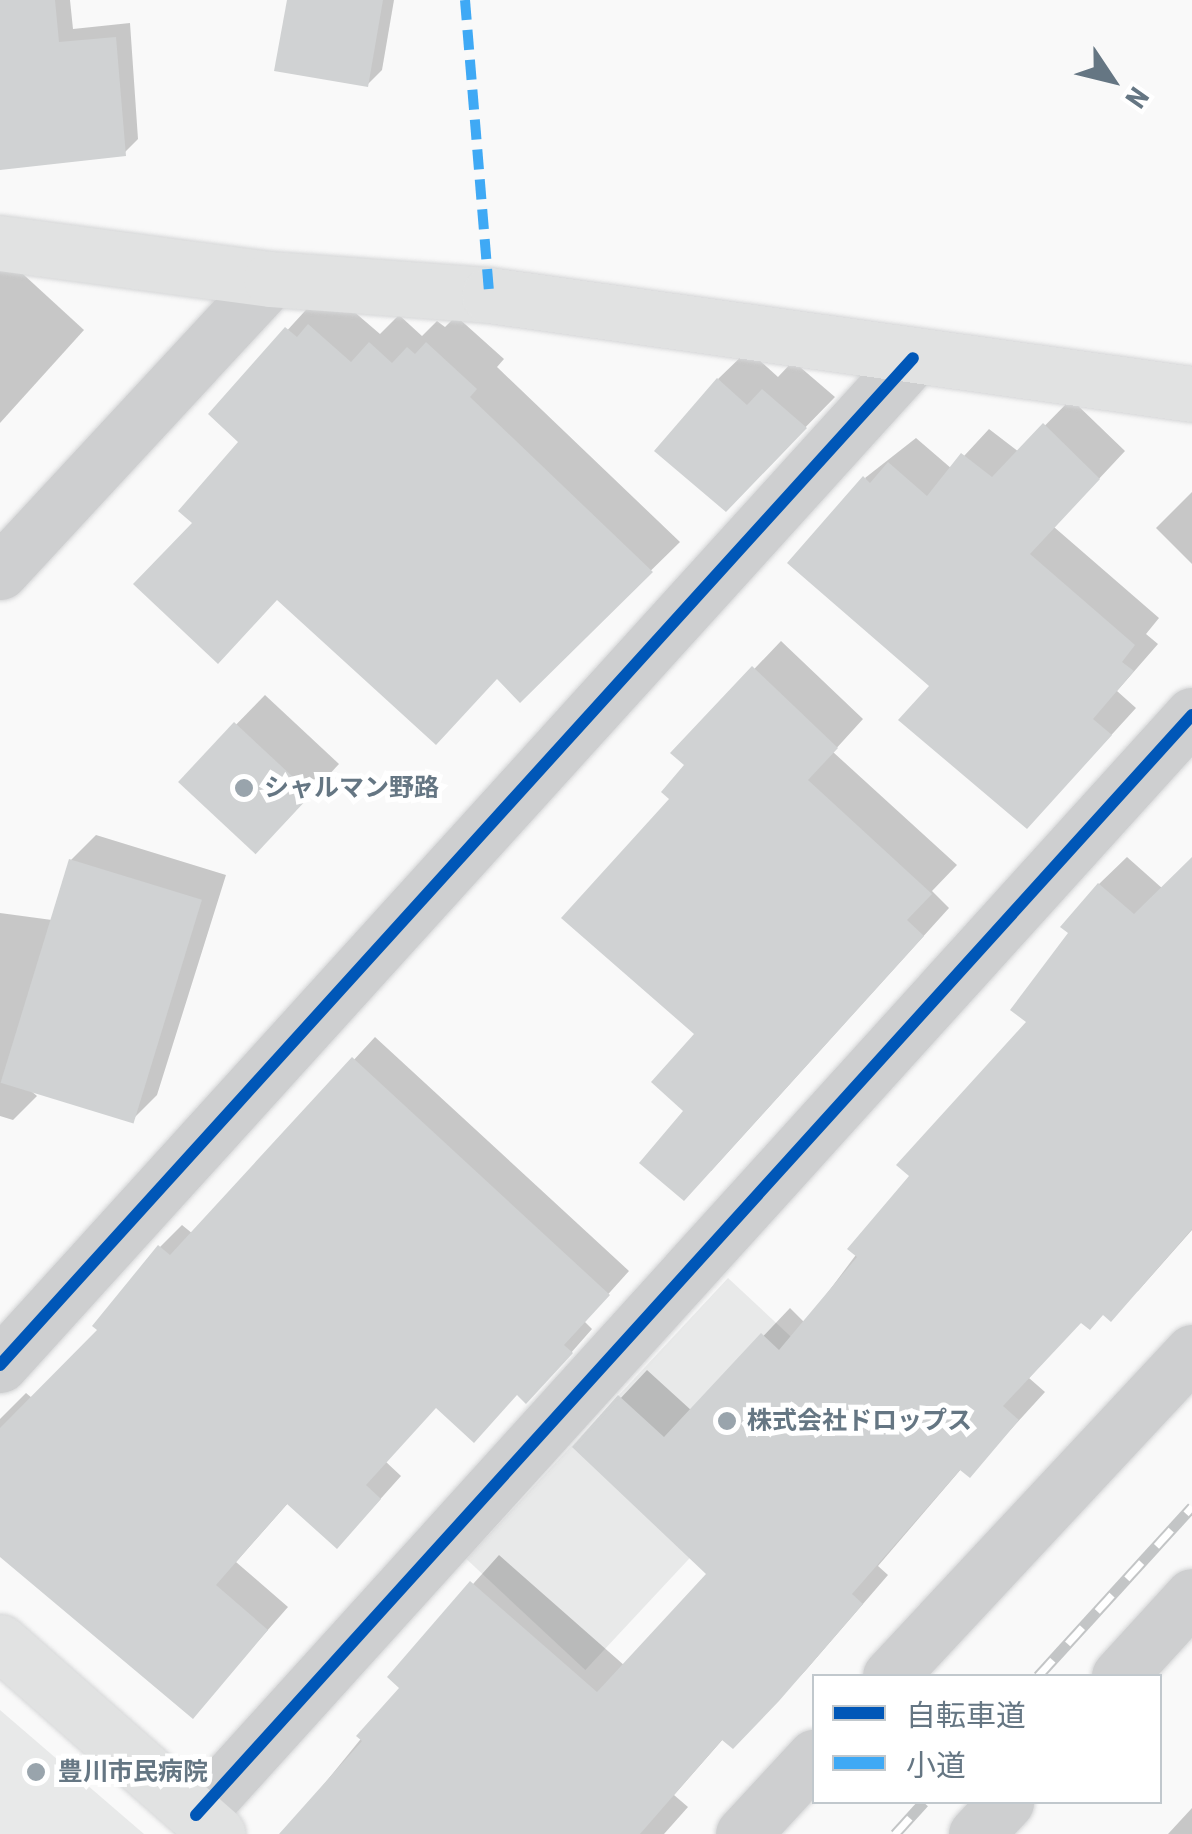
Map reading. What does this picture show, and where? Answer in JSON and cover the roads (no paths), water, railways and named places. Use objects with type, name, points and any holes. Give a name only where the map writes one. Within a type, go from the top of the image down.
[{"type":"street","points":[[0,243],[271,279],[489,295],[913,358],[1192,394]]},
{"type":"street","points":[[0,572],[271,279]]},
{"type":"street","points":[[0,1365],[913,358]]},
{"type":"street","points":[[0,1642],[207,1825],[1192,715]]},
{"type":"street","points":[[892,1674],[1192,1352]]},
{"type":"street","points":[[1121,1674],[1192,1596]]},
{"type":"street","points":[[743,1834],[812,1759]]},
{"type":"street","points":[[976,1834],[1004,1804]]},
{"type":"railway","points":[[1040,1674],[1192,1507]]},
{"type":"railway","points":[[895,1834],[922,1804]]},
{"type":"place","name":"シャルマン野路","points":[[244,788]]},
{"type":"place","name":"株式会社ドロップス","points":[[727,1421]]},
{"type":"place","name":"豊川市民病院","points":[[36,1772]]}]
